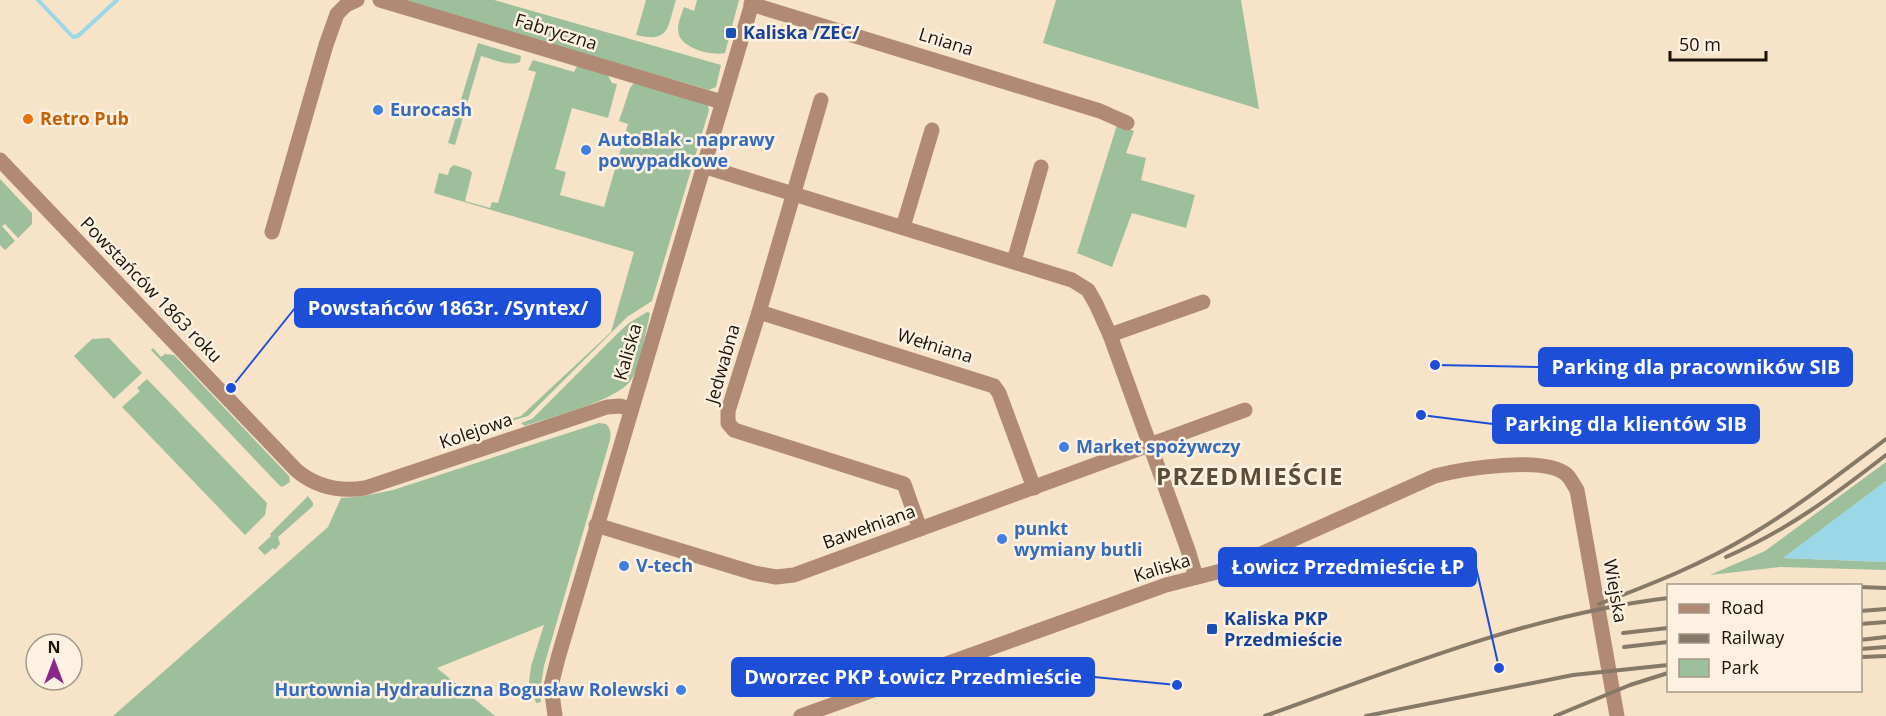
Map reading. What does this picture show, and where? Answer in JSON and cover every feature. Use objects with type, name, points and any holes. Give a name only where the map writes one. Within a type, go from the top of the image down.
[{"type":"street","points":[[272,232],[330,34],[338,14],[346,5],[357,0]]},
{"type":"street","name":"Fabryczna","points":[[380,0],[722,102]]},
{"type":"street","name":"Kaliska","points":[[555,716],[551,695],[552,677],[752,2]]},
{"type":"street","name":"Lniana","points":[[752,2],[1100,111],[1127,123]]},
{"type":"street","name":"Jedwabna","points":[[821,100],[728,411],[728,423],[734,430],[904,484],[920,529]]},
{"type":"street","points":[[903,227],[932,130]]},
{"type":"street","name":"Powstańców 1863 roku","points":[[0,160],[296,470],[317,484],[332,489]]},
{"type":"street","points":[[703,166],[1014,261],[1072,280],[1083,286],[1096,304],[1110,335],[1196,577]]},
{"type":"street","points":[[1014,261],[1041,167]]},
{"type":"street","points":[[1110,335],[1203,302]]},
{"type":"street","name":"Wełniana","points":[[759,312],[994,386],[999,393],[1034,488]]},
{"type":"street","name":"Kolejowa","points":[[332,489],[365,488],[607,407],[620,406],[631,409]]},
{"type":"street","name":"Bawełniana","points":[[596,525],[754,573],[776,577],[794,575],[1245,410]]},
{"type":"street","name":"Kaliska","points":[[801,716],[1166,585],[1236,566],[1435,476],[1462,469],[1497,465],[1548,467],[1567,475]]},
{"type":"street","name":"Wiejska","points":[[1567,475],[1577,490],[1617,716]]},
{"type":"green space","points":[[400,0],[494,0],[721,65],[716,87],[709,90]]},
{"type":"green space","points":[[646,0],[676,0],[665,31],[655,37],[636,35]]},
{"type":"green space","points":[[697,0],[739,0],[725,53],[719,54],[692,48],[679,35],[678,25],[684,7],[694,11]]},
{"type":"green space","points":[[1056,0],[1241,0],[1259,109],[1043,43]]},
{"type":"green space","points":[[478,43],[521,56],[520,62],[506,63],[481,56],[455,145],[448,143]]},
{"type":"green space","points":[[533,60],[574,72],[578,64],[607,74],[612,83],[617,84],[608,118],[572,108],[555,169],[566,172],[560,195],[604,207],[628,124],[619,121],[633,84],[638,83],[707,103],[709,110],[652,301],[627,317],[528,416],[511,421],[521,416],[611,332],[634,252],[434,193],[439,173],[448,175],[450,168],[454,165],[470,170],[472,173],[465,201],[490,208],[492,202],[498,203],[536,72],[528,70]]},
{"type":"green space","points":[[1117,125],[1134,131],[1126,153],[1146,158],[1141,180],[1195,195],[1186,228],[1132,213],[1112,267],[1077,253]]},
{"type":"green space","points":[[0,179],[32,213],[32,224],[18,238],[5,224],[2,226],[15,241],[5,250],[0,245]]},
{"type":"green space","points":[[647,312],[650,313],[637,366],[631,380],[623,388],[582,407],[525,426],[521,423],[532,419],[619,332]]},
{"type":"green space","points":[[109,338],[142,373],[114,399],[74,356],[92,339]]},
{"type":"green space","points":[[153,348],[161,357],[165,354],[174,355],[289,476],[290,482],[282,487],[279,485],[151,350]]},
{"type":"green space","points":[[147,379],[267,503],[265,515],[245,535],[122,407],[140,391],[137,388]]},
{"type":"green space","points":[[599,423],[606,424],[609,428],[610,440],[544,666],[540,691],[541,702],[536,703],[529,682],[531,666],[544,625],[437,668],[495,716],[113,716],[328,527],[341,498],[393,490]]},
{"type":"green space","points":[[1886,462],[1886,481],[1784,558],[1886,562],[1886,570],[1780,567],[1710,575],[1765,551]]},
{"type":"green space","points":[[308,496],[313,506],[278,537],[280,544],[275,550],[273,548],[265,555],[258,548]]},
{"type":"water","points":[[1886,481],[1886,562],[1783,558]]},
{"type":"waterway","points":[[38,0],[73,37],[78,36],[117,0]]},
{"type":"railway","points":[[1599,604],[1677,573],[1734,545],[1803,500],[1886,439]]},
{"type":"railway","points":[[1726,557],[1790,524],[1886,455]]},
{"type":"railway","points":[[1862,587],[1886,588]]},
{"type":"railway","points":[[1265,716],[1413,662],[1514,630],[1616,606],[1667,598]]},
{"type":"railway","points":[[1862,611],[1886,609]]},
{"type":"railway","points":[[1862,624],[1886,622]]},
{"type":"railway","points":[[1623,633],[1667,628]]},
{"type":"railway","points":[[1862,640],[1886,637]]},
{"type":"railway","points":[[1624,647],[1667,642]]},
{"type":"railway","points":[[1862,649],[1886,647]]},
{"type":"railway","points":[[1862,657],[1886,656]]},
{"type":"railway","points":[[1366,716],[1573,675],[1667,665]]},
{"type":"railway","points":[[1555,716],[1630,685],[1667,673]]},
{"type":"place","name":"Kaliska /ZEC/","points":[[731,33]]},
{"type":"place","name":"Eurocash","points":[[378,110]]},
{"type":"place","name":"Retro Pub","points":[[28,119]]},
{"type":"place","name":"AutoBlak - naprawy powypadkowe","points":[[586,150]]},
{"type":"place","name":"Parking dla pracowników SIB","points":[[1435,365]]},
{"type":"place","name":"Powstańców 1863r. /Syntex/","points":[[231,388]]},
{"type":"place","name":"Parking dla klientów SIB","points":[[1421,415]]},
{"type":"place","name":"Market spożywczy","points":[[1064,447]]},
{"type":"place","name":"punkt wymiany butli","points":[[1002,539]]},
{"type":"place","name":"V-tech","points":[[624,566]]},
{"type":"place","name":"Kaliska PKP Przedmieście","points":[[1212,629]]},
{"type":"place","name":"Łowicz Przedmieście ŁP","points":[[1499,668]]},
{"type":"place","name":"Dworzec PKP Łowicz Przedmieście","points":[[1177,685]]},
{"type":"place","name":"Hurtownia Hydrauliczna Bogusław Rolewski","points":[[681,690]]},
{"type":"district","name":"PRZEDMIEŚCIE","points":[[1250,477]]}]
